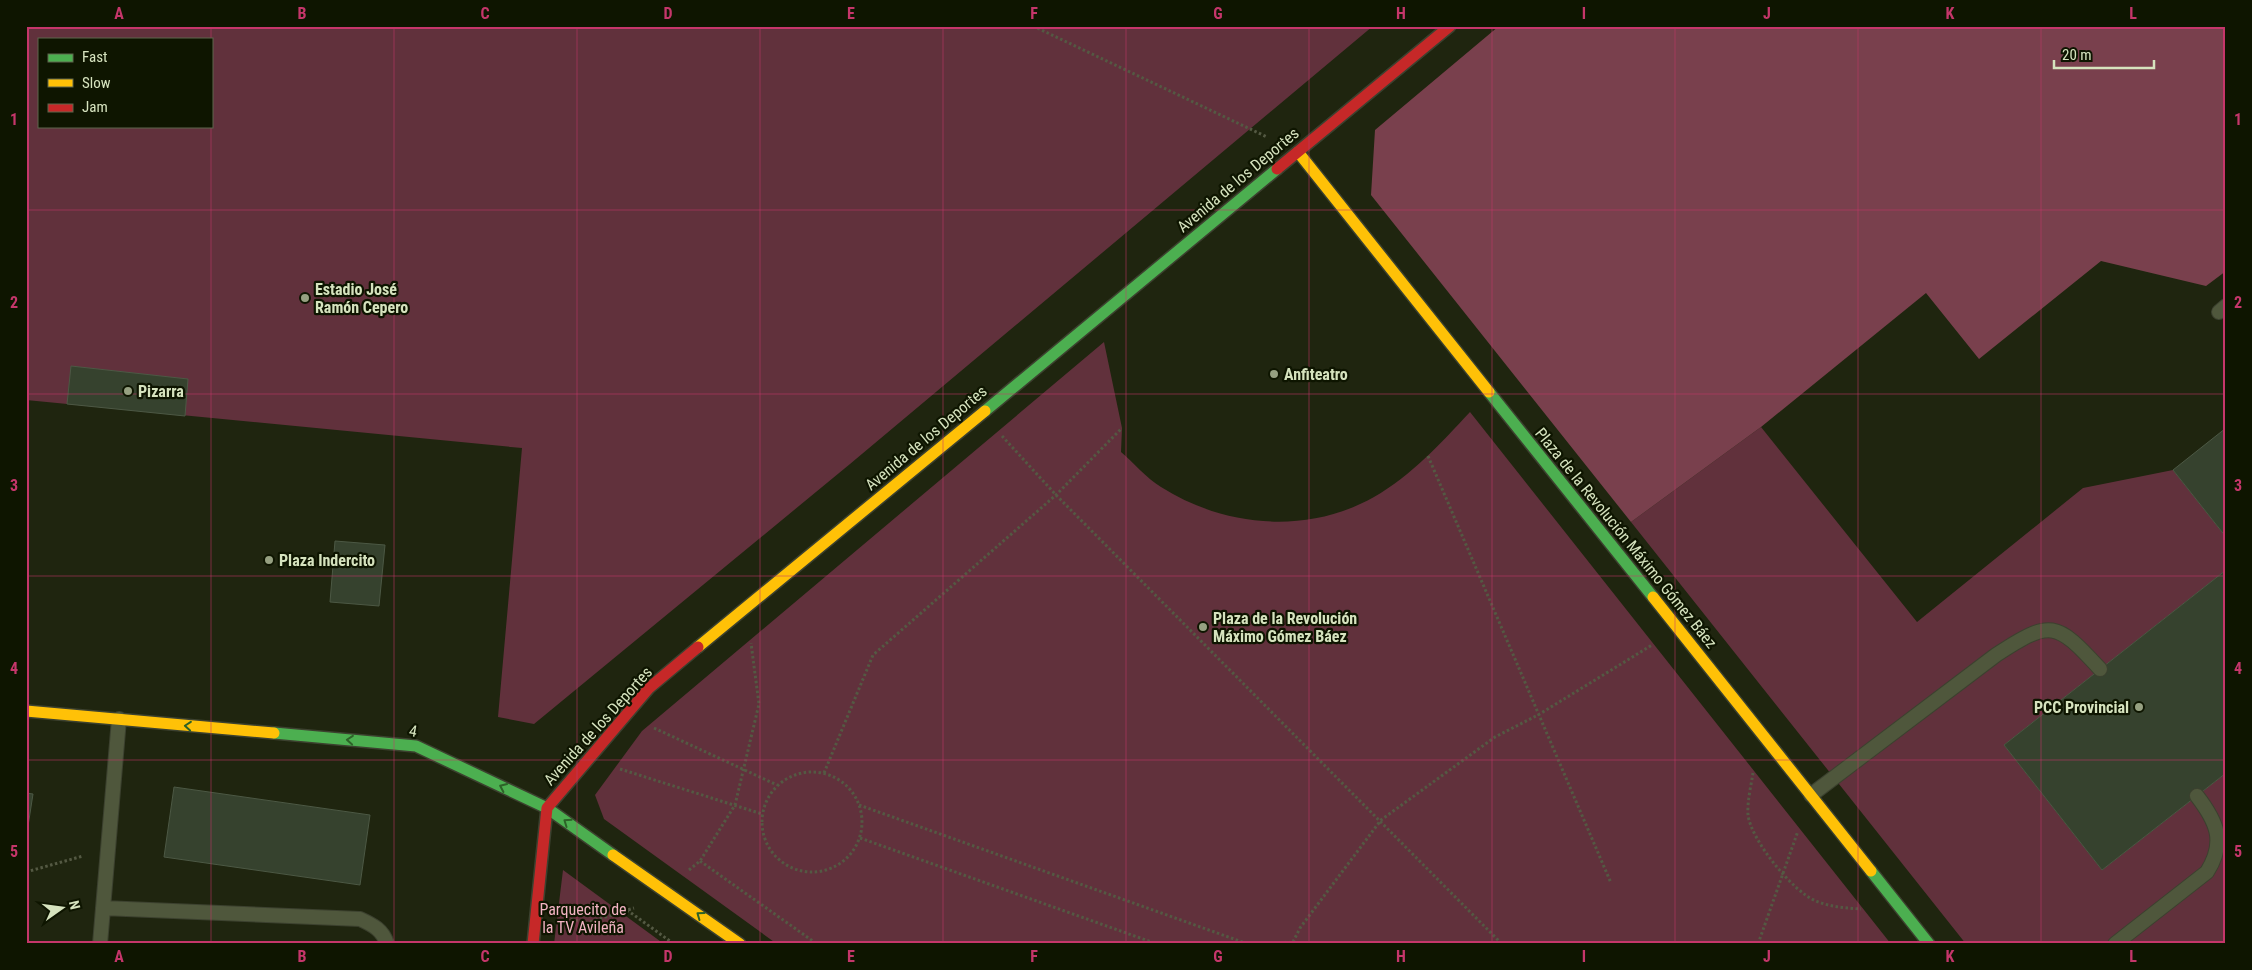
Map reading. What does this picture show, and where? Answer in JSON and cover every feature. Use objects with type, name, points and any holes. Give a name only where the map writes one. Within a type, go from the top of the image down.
[{"type":"street","name":"Avenida de los Deportes","points":[[533,944],[547,808],[649,688],[1450,26]]},
{"type":"street","name":"Plaza de la Revolución Máximo Gómez Báez","points":[[1298,152],[1930,944]]},
{"type":"street","name":"4","points":[[26,711],[416,746],[547,808],[740,944]]},
{"type":"lane","points":[[1811,795],[1988,661],[2029,634],[2052,629],[2073,639],[2100,669]]},
{"type":"lane","points":[[100,944],[118,720]]},
{"type":"lane","points":[[2115,944],[2207,872],[2215,859],[2218,836],[2211,814],[2197,796]]},
{"type":"lane","points":[[103,908],[360,919],[376,926],[385,936],[388,944]]},
{"type":"path","points":[[1033,26],[1298,152]]},
{"type":"path","points":[[981,414],[1056,495],[1502,944]]},
{"type":"path","points":[[824,774],[873,655],[1056,495],[1122,428]]},
{"type":"path","points":[[1428,456],[1611,883]]},
{"type":"path","points":[[537,909],[556,916],[587,922],[643,905],[665,890],[700,861],[735,805],[742,769],[760,704],[746,608]]},
{"type":"path","points":[[1274,944],[1295,943],[1300,928],[1380,820],[1494,737],[1538,715],[1678,629]]},
{"type":"path","points":[[626,716],[777,785]]},
{"type":"path","points":[[1761,733],[1754,764],[1748,815],[1759,845],[1783,874],[1814,901],[1842,908],[1873,909],[1899,906]]},
{"type":"path","points":[[588,759],[762,814]]},
{"type":"path","points":[[807,772],[824,774],[839,780],[851,791],[859,805],[862,822],[860,838],[852,853],[839,864],[824,871],[808,873],[791,869],[778,860],[768,846],[762,830],[762,814],[768,798],[777,785],[791,776],[807,772]]},
{"type":"path","points":[[1758,944],[1811,795]]},
{"type":"path","points":[[859,805],[1248,944]]},
{"type":"path","points":[[860,838],[1157,944]]},
{"type":"path","points":[[26,872],[108,849]]},
{"type":"path","points":[[700,861],[817,944]]},
{"type":"path","points":[[627,910],[674,944]]},
{"type":"green space","points":[[26,26],[1373,26],[850,464],[534,724],[498,717],[522,448],[26,400]]},
{"type":"green space","name":"Plaza de la Revolución Máximo Gómez Báez","points":[[1104,342],[1122,428],[1121,452],[1145,475],[1161,487],[1211,511],[1238,518],[1294,521],[1321,517],[1348,509],[1374,497],[1401,479],[1425,458],[1470,412],[1891,944],[777,944],[604,819],[595,795],[642,731]]},
{"type":"green space","name":"PCC Provincial","points":[[1761,427],[1917,622],[2083,488],[2173,470],[2226,537],[2226,570],[2004,745],[2102,870],[2226,773],[2226,944],[1966,944],[1631,522]]},
{"type":"green space","name":"Parquecito de la TV Avileña","points":[[563,870],[664,944],[554,944]]},
{"type":"shaded area","points":[[1499,26],[2226,26],[2226,271],[2206,286],[2101,261],[1979,359],[1926,293],[1761,427],[1631,522],[1371,195],[1375,130]]},
{"type":"building","name":"Pizarra","points":[[71,366],[188,379],[185,416],[67,404]]},
{"type":"building","points":[[2226,428],[2226,537],[2173,470]]},
{"type":"building","points":[[335,541],[385,545],[379,606],[330,602]]},
{"type":"building","name":"PCC Provincial","points":[[2226,570],[2226,773],[2102,870],[2004,745]]},
{"type":"building","points":[[174,787],[370,815],[360,885],[164,857]]},
{"type":"building","points":[[26,793],[33,794],[26,839]]},
{"type":"traffic: fast","points":[[985,411],[1277,169]]},
{"type":"traffic: fast","points":[[1489,392],[1653,597]]},
{"type":"traffic: fast","points":[[274,733],[416,746],[547,808],[613,855]]},
{"type":"traffic: fast","points":[[1871,871],[1929,944]]},
{"type":"traffic: slow","points":[[1298,152],[1489,392]]},
{"type":"traffic: slow","points":[[698,647],[985,411]]},
{"type":"traffic: slow","points":[[1653,597],[1871,871]]},
{"type":"traffic: slow","points":[[26,711],[274,733]]},
{"type":"traffic: slow","points":[[613,855],[740,944]]},
{"type":"traffic: jam","points":[[1277,169],[1450,26]]},
{"type":"traffic: jam","points":[[533,944],[547,808],[649,688],[698,647]]},
{"type":"place","name":"Estadio José Ramón Cepero","points":[[305,298]]},
{"type":"place","name":"Anfiteatro","points":[[1274,374]]},
{"type":"place","name":"Pizarra","points":[[128,391]]},
{"type":"place","name":"Plaza Indercito","points":[[269,560]]},
{"type":"place","name":"Plaza de la Revolución Máximo Gómez Báez","points":[[1203,627]]},
{"type":"place","name":"PCC Provincial","points":[[2139,707]]}]
